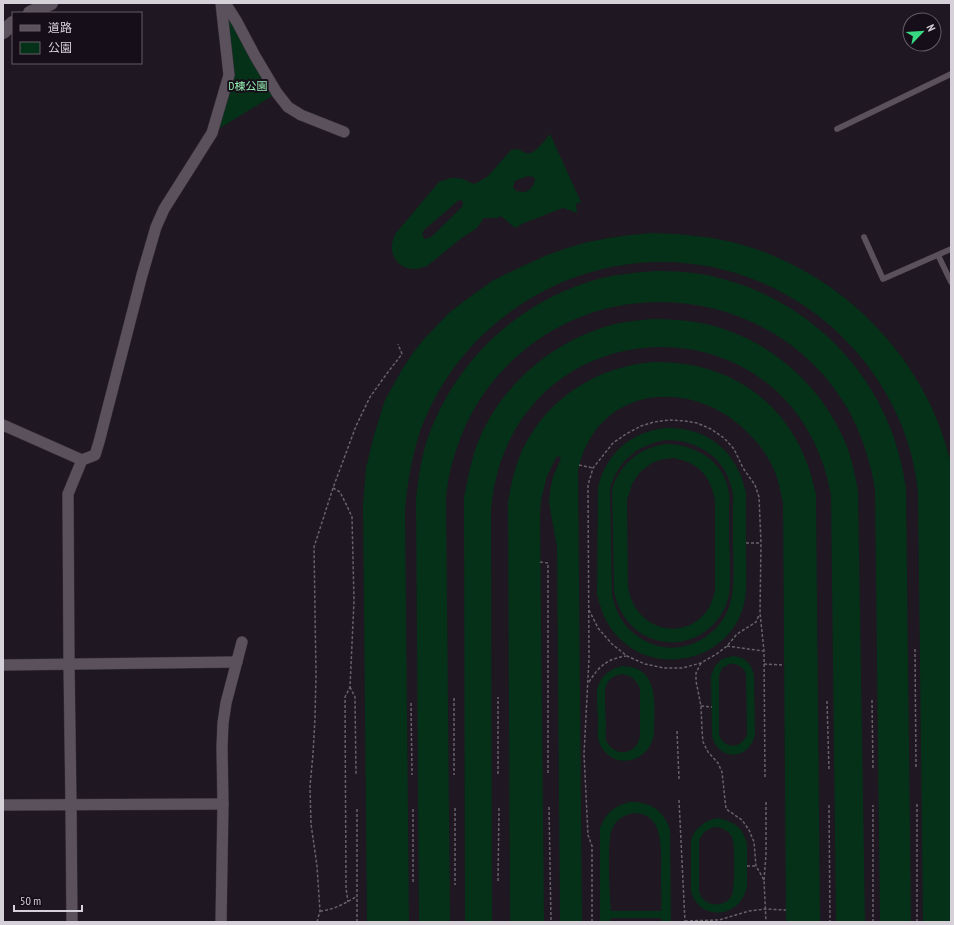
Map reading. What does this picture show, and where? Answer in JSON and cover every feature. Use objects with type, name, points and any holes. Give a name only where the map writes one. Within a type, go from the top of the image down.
[{"type":"street","points":[[32,12],[51,3]]},
{"type":"street","points":[[3,425],[82,460],[95,455],[156,227],[164,209],[212,133],[229,75],[221,3]]},
{"type":"street","points":[[225,3],[237,22],[254,56],[288,108],[301,115],[344,132]]},
{"type":"street","points":[[3,32],[12,24]]},
{"type":"street","points":[[72,922],[68,494],[82,460]]},
{"type":"street","points":[[221,922],[223,804],[222,747],[226,703],[242,642]]},
{"type":"street","points":[[3,665],[237,662]]},
{"type":"street","points":[[3,805],[223,804]]},
{"type":"lane","points":[[837,129],[951,74]]},
{"type":"lane","points":[[864,237],[883,279],[951,249]]},
{"type":"lane","points":[[938,255],[951,282]]},
{"type":"path","points":[[317,922],[320,911],[317,866],[311,824],[310,786],[315,718],[316,674],[314,548],[333,488],[356,426],[370,397],[402,354],[398,344]]},
{"type":"path","points":[[592,922],[592,846],[588,835],[584,754],[588,684],[588,485],[593,468],[613,443],[626,434],[654,422],[669,420],[684,421],[697,423],[711,429],[724,438],[734,450],[743,468],[756,485],[759,497],[761,543],[760,613],[764,651],[765,776]]},
{"type":"path","points":[[579,465],[593,468]]},
{"type":"path","points":[[333,488],[340,492],[352,517],[354,601],[350,687],[344,698],[346,888],[348,902]]},
{"type":"path","points":[[746,543],[761,543]]},
{"type":"path","points":[[540,562],[548,563],[548,775]]},
{"type":"path","points":[[589,609],[598,628],[612,644],[627,656],[645,664],[664,668],[682,668],[701,663],[718,653],[727,646],[737,634],[756,622],[760,613]]},
{"type":"path","points":[[727,646],[764,651]]},
{"type":"path","points":[[915,649],[916,769]]},
{"type":"path","points":[[588,684],[595,672],[605,662],[616,657],[627,656]]},
{"type":"path","points":[[701,663],[696,673],[696,681],[701,706],[704,742],[708,752],[718,763],[722,772],[726,809],[742,820],[749,830],[754,842],[756,866],[764,880]]},
{"type":"path","points":[[764,664],[784,666]]},
{"type":"path","points":[[350,687],[355,697],[356,775]]},
{"type":"path","points":[[498,697],[498,774]]},
{"type":"path","points":[[454,698],[454,776]]},
{"type":"path","points":[[872,700],[873,770]]},
{"type":"path","points":[[827,701],[829,770]]},
{"type":"path","points":[[411,703],[412,775]]},
{"type":"path","points":[[701,706],[712,707]]},
{"type":"path","points":[[678,731],[679,779]]},
{"type":"path","points":[[679,800],[685,921],[718,920],[749,911],[766,909],[786,910]]},
{"type":"path","points":[[766,800],[766,854],[764,880],[766,922]]},
{"type":"path","points":[[916,804],[917,922]]},
{"type":"path","points":[[829,805],[830,922]]},
{"type":"path","points":[[873,922],[874,805]]},
{"type":"path","points":[[549,807],[551,922]]},
{"type":"path","points":[[455,808],[455,885]]},
{"type":"path","points":[[498,808],[498,881]]},
{"type":"path","points":[[357,809],[357,922]]},
{"type":"path","points":[[413,809],[413,882]]},
{"type":"path","points":[[747,866],[756,866]]},
{"type":"path","points":[[320,911],[342,905],[356,897]]},
{"type":"green space","name":"D棟公園","points":[[221,3],[277,93],[212,133],[229,75]]},
{"type":"green space","points":[[550,134],[581,202],[576,204],[577,213],[563,208],[515,228],[501,216],[497,218],[484,218],[477,228],[463,237],[427,266],[418,269],[410,269],[398,262],[392,249],[396,233],[439,182],[451,178],[457,178],[474,184],[487,177],[511,150],[517,149],[526,153],[532,152],[539,147]],"holes":[[[528,176],[535,179],[531,188],[525,192],[516,191],[513,187],[515,181]],[[459,200],[463,203],[462,207],[431,237],[425,239],[423,237],[424,230]]]},
{"type":"green space","points":[[652,233],[696,236],[739,244],[777,257],[812,276],[845,298],[875,326],[901,356],[923,390],[940,426],[951,464],[951,922],[923,922],[918,492],[911,454],[898,417],[880,383],[857,352],[830,325],[800,303],[767,285],[731,272],[694,264],[655,262],[615,266],[577,276],[542,292],[509,313],[479,338],[454,368],[433,401],[418,438],[410,474],[405,510],[409,922],[367,922],[363,506],[366,468],[385,400],[403,368],[424,339],[449,313],[492,281],[547,255],[567,248],[609,238]]},
{"type":"green space","points":[[656,271],[711,276],[741,285],[770,297],[797,313],[822,332],[845,354],[864,379],[880,406],[893,435],[901,461],[906,488],[911,922],[880,922],[875,489],[868,456],[860,436],[846,406],[818,369],[784,340],[744,319],[702,306],[658,302],[614,307],[572,321],[532,344],[507,365],[486,390],[469,418],[463,433],[451,466],[446,497],[450,922],[419,922],[416,500],[420,466],[425,447],[436,417],[452,389],[470,363],[492,339],[516,319],[543,302],[572,288],[602,278],[629,273]]},
{"type":"green space","points":[[653,319],[695,322],[725,329],[748,339],[769,351],[806,382],[822,401],[846,444],[858,491],[865,922],[836,922],[831,495],[807,428],[765,381],[712,354],[654,347],[597,359],[547,390],[510,440],[491,509],[492,922],[465,922],[464,498],[475,450],[485,427],[513,386],[531,368],[551,353],[572,340],[595,330],[619,323]]},
{"type":"green space","points":[[654,362],[685,364],[713,371],[738,382],[761,397],[780,416],[796,439],[808,465],[816,495],[820,922],[786,922],[783,502],[778,481],[774,469],[764,452],[752,437],[730,418],[705,404],[678,398],[652,398],[628,405],[606,419],[589,441],[578,470],[582,922],[560,922],[557,547],[549,503],[553,477],[561,458],[557,456],[547,476],[541,500],[540,515],[544,922],[510,922],[508,503],[513,477],[525,444],[546,414],[559,401],[590,380],[606,373],[632,365]]},
{"type":"green space","points":[[665,428],[680,429],[695,432],[718,444],[736,465],[742,478],[746,493],[746,588],[742,612],[728,635],[714,646],[699,654],[683,659],[666,659],[649,656],[633,649],[619,638],[611,628],[600,606],[597,594],[598,487],[602,475],[607,464],[621,447],[630,440],[652,431]],"holes":[[[666,440],[689,443],[709,453],[724,469],[729,479],[733,492],[734,572],[731,600],[727,612],[712,632],[701,640],[690,645],[665,647],[652,644],[631,631],[625,625],[614,603],[612,594],[610,488],[618,469],[630,455],[656,442]]]},
{"type":"green space","points":[[665,444],[687,447],[698,451],[707,457],[722,473],[727,483],[729,496],[730,585],[725,606],[711,627],[690,639],[678,642],[665,642],[653,639],[639,632],[623,615],[614,592],[612,489],[620,472],[632,459],[647,449]],"holes":[[[673,458],[682,460],[697,467],[702,472],[707,478],[713,492],[715,501],[715,590],[709,607],[699,619],[686,627],[672,629],[657,626],[644,618],[634,605],[628,587],[627,500],[632,484],[640,472],[652,463],[659,460]]]},
{"type":"green space","points":[[733,656],[741,658],[750,665],[754,676],[755,735],[752,744],[747,750],[734,755],[727,754],[720,750],[715,744],[712,736],[711,676],[715,666],[722,659]],"holes":[[[729,664],[740,666],[746,675],[747,734],[741,743],[733,746],[725,743],[719,735],[719,676],[722,668]]]},
{"type":"green space","points":[[623,666],[635,668],[644,673],[650,681],[653,690],[654,734],[651,744],[645,752],[637,758],[629,760],[620,760],[612,757],[604,751],[598,737],[597,689],[603,677],[618,667]],"holes":[[[623,674],[636,682],[640,690],[640,734],[639,741],[631,750],[620,752],[610,746],[606,740],[605,690],[607,683],[613,677]]]},
{"type":"green space","points":[[629,802],[643,803],[655,808],[664,817],[670,829],[671,922],[662,922],[661,918],[611,918],[610,922],[600,922],[600,828],[611,811]],"holes":[[[636,813],[643,814],[651,819],[658,830],[661,861],[661,911],[611,911],[609,867],[611,833],[613,827],[619,820],[627,815]]]},
{"type":"green space","points":[[718,818],[737,826],[743,833],[747,844],[747,887],[745,894],[740,902],[732,909],[717,913],[710,912],[698,905],[691,891],[691,840],[696,830],[704,823]],"holes":[[[719,827],[726,830],[732,837],[734,884],[732,895],[729,900],[724,903],[714,904],[704,900],[699,891],[699,841],[708,829]]]}]
